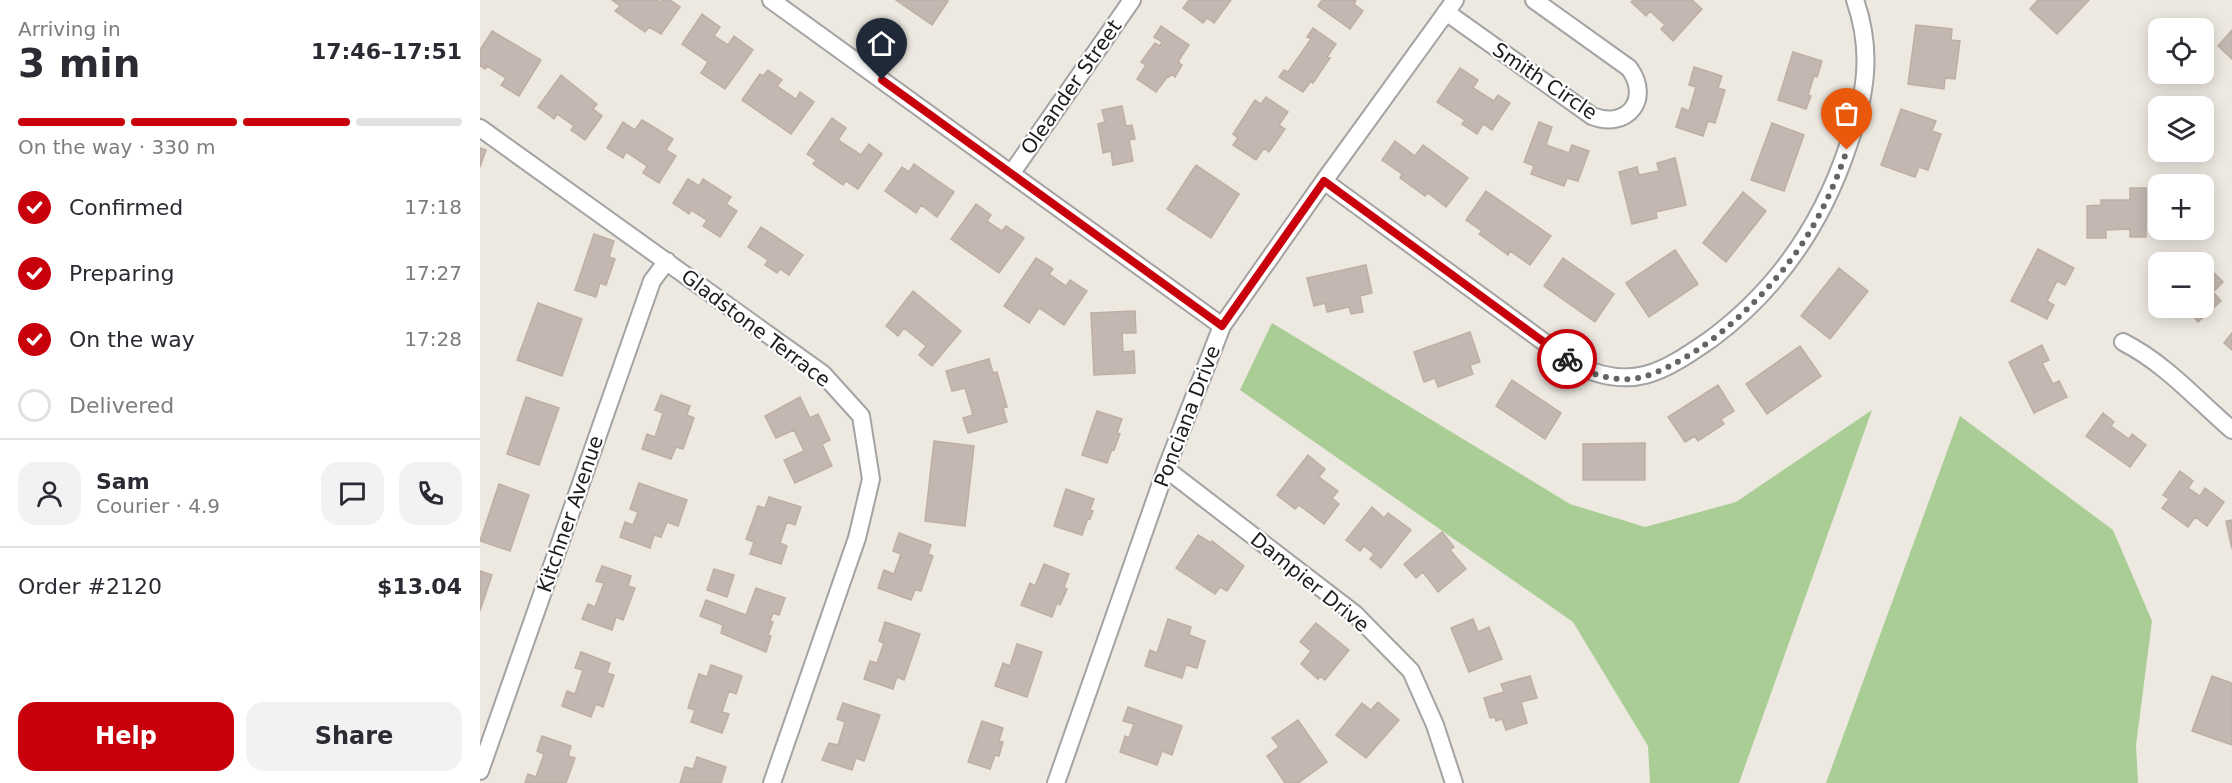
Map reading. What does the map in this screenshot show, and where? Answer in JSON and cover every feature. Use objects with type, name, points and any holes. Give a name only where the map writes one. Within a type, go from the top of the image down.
[{"type":"street","points":[[771,0],[1222,326]]},
{"type":"street","name":"Oleander Street","points":[[1011,174],[1132,0]]},
{"type":"street","name":"Smith Circle","points":[[1451,6],[1592,116],[1603,120],[1615,120],[1625,116],[1633,108],[1638,93],[1636,78],[1629,68],[1534,0]]},
{"type":"street","points":[[1324,181],[1574,364],[1602,376],[1626,379],[1648,375],[1700,346],[1746,310],[1788,264],[1818,218],[1837,177],[1861,103],[1866,49],[1862,21],[1855,0]]},
{"type":"street","name":"Ponciana Drive","points":[[1056,783],[1166,469],[1222,326],[1451,6]]},
{"type":"street","name":"Gladstone Terrace","points":[[480,128],[823,374],[861,416],[871,479],[857,538],[772,783]]},
{"type":"street","name":"Kitchner Avenue","points":[[480,771],[652,281],[667,261]]},
{"type":"street","points":[[2123,342],[2168,370],[2232,430]]},
{"type":"street","name":"Dampier Drive","points":[[1166,469],[1355,614],[1411,672],[1435,725],[1454,783]]},
{"type":"green space","points":[[1272,323],[1570,504],[1645,527],[1736,502],[1872,410],[1739,783],[1650,783],[1648,746],[1573,622],[1240,390]]},
{"type":"green space","points":[[1960,416],[2113,530],[2152,621],[2136,745],[2138,783],[1826,783]]},
{"type":"building","points":[[612,0],[657,0],[660,2],[670,0],[680,7],[661,34],[649,27],[645,32],[615,11],[620,6]]},
{"type":"building","points":[[896,0],[946,0],[948,1],[932,25]]},
{"type":"building","points":[[1189,0],[1231,0],[1214,23],[1207,18],[1203,23],[1183,8]]},
{"type":"building","points":[[1322,0],[1356,0],[1354,4],[1363,11],[1350,29],[1318,6]]},
{"type":"building","points":[[1633,0],[1692,0],[1702,9],[1673,41],[1661,29],[1665,25],[1650,11],[1646,16],[1631,2]]},
{"type":"building","points":[[2038,0],[2089,0],[2057,34],[2030,9]]},
{"type":"building","points":[[702,14],[720,27],[714,36],[728,45],[734,36],[753,50],[725,89],[701,73],[708,62],[682,44]]},
{"type":"building","points":[[1916,25],[1952,29],[1951,40],[1960,41],[1955,79],[1945,78],[1944,89],[1908,84]]},
{"type":"building","points":[[1161,26],[1189,45],[1179,60],[1182,65],[1175,77],[1171,74],[1168,76],[1156,92],[1137,79],[1146,65],[1141,62],[1155,43],[1160,46],[1162,42],[1154,37]]},
{"type":"building","points":[[1313,28],[1336,44],[1327,57],[1330,58],[1313,83],[1311,81],[1303,92],[1279,77],[1284,70],[1288,72],[1311,39],[1307,37]]},
{"type":"building","points":[[2232,30],[2232,59],[2218,46]]},
{"type":"building","points":[[492,31],[541,60],[519,96],[501,85],[506,78],[487,66],[485,69],[480,66],[480,50]]},
{"type":"building","points":[[1793,52],[1822,61],[1817,77],[1814,76],[1806,109],[1778,100]]},
{"type":"building","points":[[1694,67],[1722,76],[1718,88],[1725,90],[1715,123],[1708,121],[1703,136],[1676,127],[1682,108],[1689,111],[1696,87],[1689,85]]},
{"type":"building","points":[[1460,68],[1478,80],[1473,88],[1494,101],[1498,95],[1510,103],[1492,130],[1483,124],[1477,134],[1462,124],[1465,120],[1437,102]]},
{"type":"building","points":[[768,70],[782,80],[777,86],[796,99],[800,92],[814,102],[791,134],[742,100],[760,74],[763,76]]},
{"type":"building","points":[[561,75],[597,104],[593,109],[602,116],[585,140],[571,130],[574,126],[557,114],[554,119],[538,107]]},
{"type":"building","points":[[1266,97],[1288,112],[1279,125],[1285,129],[1269,152],[1264,148],[1256,160],[1233,145],[1238,138],[1233,134],[1255,100],[1261,104]]},
{"type":"building","points":[[1122,106],[1126,126],[1132,125],[1135,139],[1129,140],[1133,161],[1113,165],[1111,151],[1103,153],[1098,124],[1105,122],[1102,110]]},
{"type":"building","points":[[1901,109],[1936,121],[1932,131],[1941,134],[1928,170],[1919,167],[1915,177],[1881,165]]},
{"type":"building","points":[[832,118],[846,128],[838,140],[861,155],[869,144],[882,154],[858,189],[846,181],[843,185],[813,164],[816,160],[807,154]]},
{"type":"building","points":[[642,120],[673,139],[666,150],[676,156],[659,183],[643,173],[647,166],[626,152],[623,158],[607,148],[623,122],[635,130]]},
{"type":"building","points":[[1539,122],[1552,127],[1546,145],[1569,153],[1572,145],[1589,151],[1578,181],[1567,178],[1564,186],[1531,174],[1534,166],[1524,162]]},
{"type":"building","points":[[1772,123],[1804,135],[1784,191],[1751,180]]},
{"type":"building","points":[[1395,141],[1415,156],[1423,145],[1468,178],[1446,207],[1428,193],[1425,196],[1400,178],[1402,174],[1382,160]]},
{"type":"building","points":[[480,148],[486,150],[480,167]]},
{"type":"building","points":[[1675,158],[1686,205],[1656,212],[1657,218],[1632,224],[1619,172],[1637,167],[1639,175],[1659,171],[1657,163]]},
{"type":"building","points":[[914,164],[954,192],[937,217],[921,205],[916,213],[885,191],[902,167],[909,172]]},
{"type":"building","points":[[1196,165],[1239,194],[1211,238],[1167,209]]},
{"type":"building","points":[[688,179],[699,186],[703,179],[731,197],[726,204],[737,211],[720,237],[703,226],[707,220],[691,210],[689,214],[673,203]]},
{"type":"building","points":[[2130,188],[2146,188],[2146,237],[2130,237],[2130,229],[2106,230],[2106,238],[2087,238],[2087,206],[2101,205],[2101,200],[2130,200]]},
{"type":"building","points":[[1486,191],[1551,236],[1530,265],[1510,251],[1508,255],[1479,234],[1482,231],[1466,220]]},
{"type":"building","points":[[1743,192],[1766,211],[1726,262],[1703,243]]},
{"type":"building","points":[[976,204],[991,215],[987,221],[1002,231],[1006,226],[1024,238],[999,273],[951,239]]},
{"type":"building","points":[[761,227],[803,255],[789,275],[780,269],[777,273],[765,265],[768,260],[748,247]]},
{"type":"building","points":[[594,234],[614,241],[609,257],[615,259],[606,285],[600,283],[596,297],[575,290]]},
{"type":"building","points":[[2038,249],[2074,268],[2065,285],[2057,281],[2047,301],[2054,305],[2047,319],[2011,301]]},
{"type":"building","points":[[1675,250],[1698,284],[1649,317],[1626,283]]},
{"type":"building","points":[[1036,258],[1053,269],[1049,274],[1066,286],[1070,280],[1087,291],[1064,325],[1039,308],[1029,323],[1004,306]]},
{"type":"building","points":[[1563,258],[1614,294],[1595,322],[1544,286]]},
{"type":"building","points":[[1366,265],[1372,293],[1360,296],[1363,312],[1351,314],[1349,307],[1327,312],[1325,303],[1314,306],[1307,278]]},
{"type":"building","points":[[1839,268],[1868,291],[1830,339],[1801,316]]},
{"type":"building","points":[[2214,273],[2223,282],[2214,291]]},
{"type":"building","points":[[913,291],[961,331],[932,366],[919,355],[926,346],[904,328],[898,336],[886,326]]},
{"type":"building","points":[[2214,293],[2221,301],[2214,307]]},
{"type":"building","points":[[538,303],[582,319],[562,376],[517,360]]},
{"type":"building","points":[[1135,311],[1136,333],[1122,333],[1123,352],[1134,351],[1135,373],[1094,375],[1091,313]]},
{"type":"building","points":[[1470,332],[1480,362],[1470,365],[1473,374],[1438,387],[1435,378],[1424,382],[1414,352]]},
{"type":"building","points":[[2232,333],[2232,350],[2224,343]]},
{"type":"building","points":[[2042,345],[2049,360],[2042,363],[2053,384],[2059,381],[2067,397],[2034,413],[2009,362]]},
{"type":"building","points":[[1800,346],[1821,376],[1767,414],[1746,384]]},
{"type":"building","points":[[989,359],[993,373],[997,372],[1007,407],[1003,408],[1007,422],[968,433],[963,418],[973,415],[965,388],[952,391],[946,371]]},
{"type":"building","points":[[1512,380],[1561,413],[1545,439],[1496,406]]},
{"type":"building","points":[[1718,385],[1734,411],[1721,419],[1724,424],[1698,441],[1695,436],[1685,442],[1668,417]]},
{"type":"building","points":[[661,395],[690,406],[687,415],[694,418],[683,449],[676,447],[671,459],[642,449],[647,434],[655,437],[663,413],[655,410]]},
{"type":"building","points":[[526,397],[559,408],[539,465],[507,454]]},
{"type":"building","points":[[800,397],[810,418],[818,414],[830,440],[822,444],[832,466],[795,483],[784,460],[804,451],[794,430],[776,438],[765,416]]},
{"type":"building","points":[[1097,411],[1122,419],[1117,433],[1120,434],[1107,463],[1082,455]]},
{"type":"building","points":[[2103,413],[2114,422],[2111,426],[2129,439],[2132,434],[2146,445],[2130,467],[2086,436]]},
{"type":"building","points":[[934,441],[974,446],[965,526],[925,521]]},
{"type":"building","points":[[1645,443],[1645,480],[1583,480],[1583,444]]},
{"type":"building","points":[[1308,455],[1325,469],[1319,477],[1338,491],[1332,498],[1339,504],[1324,524],[1299,505],[1295,509],[1277,495]]},
{"type":"building","points":[[2180,471],[2193,481],[2188,488],[2200,496],[2205,488],[2224,502],[2207,526],[2195,517],[2188,527],[2162,508],[2169,499],[2163,495]]},
{"type":"building","points":[[639,483],[687,500],[678,526],[667,522],[661,537],[654,535],[650,548],[620,537],[625,522],[633,525],[638,512],[630,509]]},
{"type":"building","points":[[499,484],[529,495],[510,551],[480,541]]},
{"type":"building","points":[[1066,489],[1094,499],[1090,510],[1093,511],[1082,535],[1054,526]]},
{"type":"building","points":[[769,497],[801,507],[795,525],[787,522],[780,543],[787,546],[781,564],[750,554],[754,542],[746,539],[758,506],[765,508]]},
{"type":"building","points":[[1372,507],[1384,518],[1388,513],[1411,530],[1381,568],[1370,559],[1374,554],[1364,546],[1360,551],[1346,540]]},
{"type":"building","points":[[2232,520],[2232,549],[2226,521]]},
{"type":"building","points":[[1442,532],[1454,547],[1450,550],[1466,569],[1438,592],[1423,572],[1416,578],[1404,564]]},
{"type":"building","points":[[899,533],[931,545],[928,554],[933,556],[921,591],[915,590],[911,600],[878,588],[884,570],[894,574],[901,554],[893,551]]},
{"type":"building","points":[[1198,535],[1211,543],[1212,541],[1244,566],[1227,591],[1220,587],[1215,594],[1176,568]]},
{"type":"building","points":[[1044,564],[1069,574],[1064,587],[1067,589],[1060,605],[1057,603],[1052,617],[1021,605],[1030,583],[1035,586]]},
{"type":"building","points":[[602,566],[631,576],[628,586],[635,588],[623,620],[616,617],[612,630],[582,619],[588,604],[595,607],[604,583],[596,581]]},
{"type":"building","points":[[714,569],[734,575],[727,597],[707,590]]},
{"type":"building","points":[[480,571],[492,575],[480,611]]},
{"type":"building","points":[[756,588],[785,598],[779,615],[773,613],[770,621],[773,622],[768,635],[771,636],[766,652],[721,633],[723,625],[700,616],[706,600],[746,615]]},
{"type":"building","points":[[1168,619],[1191,627],[1189,635],[1205,641],[1197,668],[1186,665],[1182,678],[1145,666],[1150,650],[1157,653]]},
{"type":"building","points":[[1473,619],[1478,632],[1489,627],[1502,659],[1469,672],[1451,628]]},
{"type":"building","points":[[885,622],[920,634],[904,680],[897,677],[893,689],[864,679],[870,661],[877,663],[884,643],[879,641]]},
{"type":"building","points":[[1316,623],[1349,650],[1325,680],[1320,676],[1318,679],[1301,664],[1311,651],[1300,642]]},
{"type":"building","points":[[1017,644],[1042,652],[1027,697],[995,686],[1003,663],[1010,666]]},
{"type":"building","points":[[581,652],[610,663],[607,673],[614,675],[603,707],[596,704],[591,717],[562,706],[567,691],[575,694],[583,670],[575,668]]},
{"type":"building","points":[[711,665],[742,676],[736,694],[729,691],[722,712],[729,714],[722,733],[691,722],[695,710],[688,708],[699,674],[707,677]]},
{"type":"building","points":[[1530,676],[1537,698],[1521,702],[1527,723],[1506,730],[1502,719],[1496,721],[1495,717],[1490,718],[1484,698],[1504,692],[1501,684]]},
{"type":"building","points":[[2212,676],[2232,683],[2232,745],[2192,731]]},
{"type":"building","points":[[1378,702],[1399,720],[1366,758],[1336,735],[1362,703],[1371,710]]},
{"type":"building","points":[[843,703],[880,715],[864,761],[856,758],[852,770],[822,760],[829,743],[838,745],[845,722],[837,719]]},
{"type":"building","points":[[1128,707],[1182,726],[1172,755],[1162,751],[1157,765],[1120,752],[1125,736],[1129,738],[1134,724],[1123,721]]},
{"type":"building","points":[[1298,720],[1327,762],[1298,783],[1285,783],[1267,756],[1279,747],[1272,738]]},
{"type":"building","points":[[982,721],[1003,728],[999,741],[1003,742],[999,756],[995,755],[990,769],[968,762]]},
{"type":"building","points":[[542,736],[571,746],[568,756],[575,758],[566,783],[525,783],[528,774],[536,777],[544,754],[537,751]]},
{"type":"building","points":[[697,757],[726,767],[721,783],[680,783],[685,767],[693,769]]},
{"type":"way so far","points":[[1567,359],[1589,372],[1602,376],[1626,379],[1648,375],[1675,362],[1723,330],[1770,286],[1804,241],[1829,196],[1847,150]]},
{"type":"route","points":[[882,80],[1222,326],[1324,181],[1567,359]]}]
